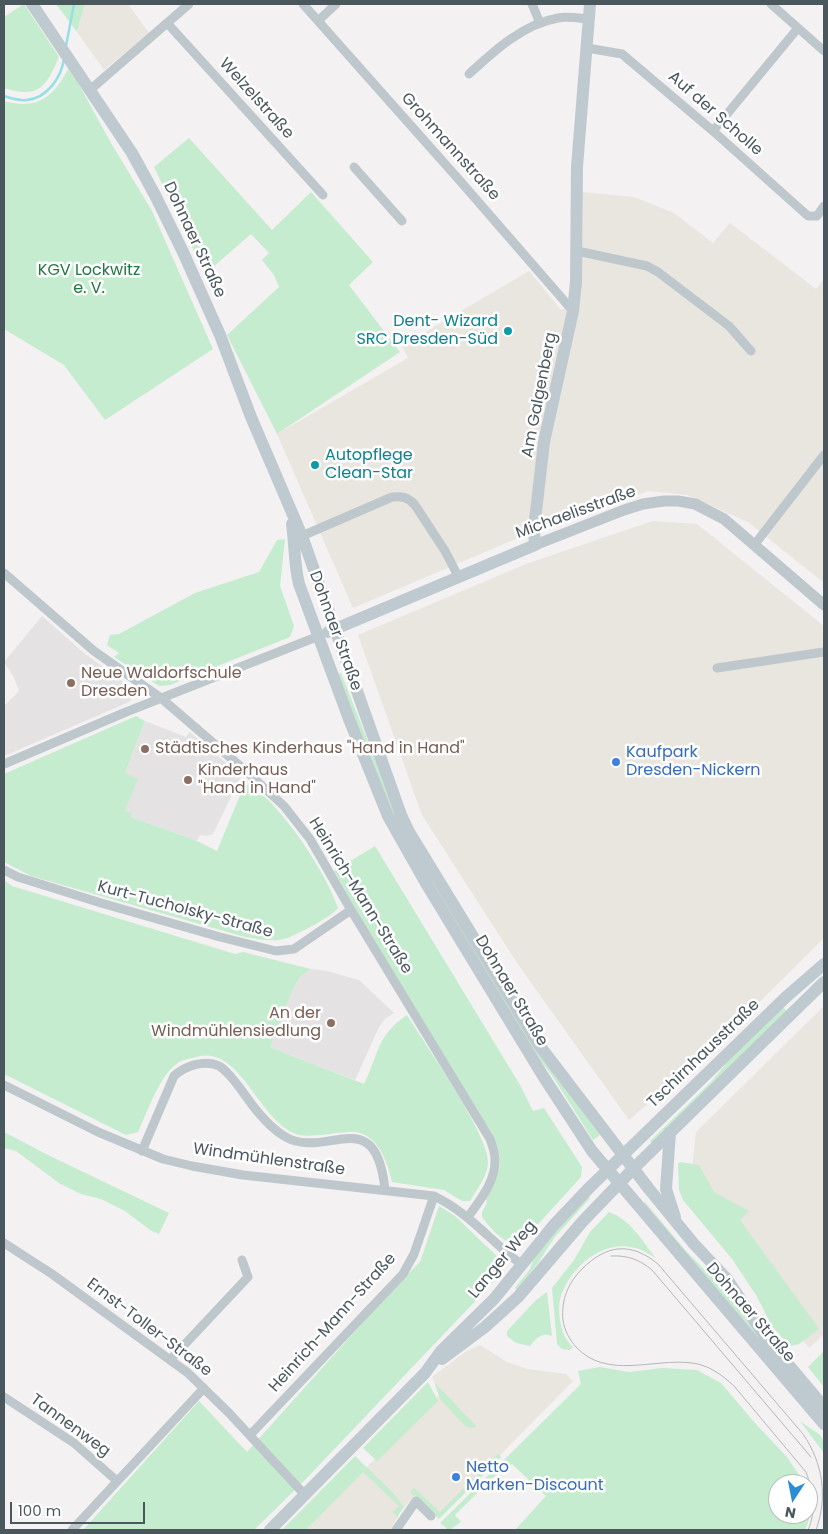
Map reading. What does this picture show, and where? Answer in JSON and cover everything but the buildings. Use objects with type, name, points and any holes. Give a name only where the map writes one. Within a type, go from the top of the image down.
[{"type":"main road","name":"Dohnaer Straße","points":[[32,4],[80,72],[132,153],[180,246],[220,335],[251,417],[302,536],[401,815],[409,832],[539,1045],[633,1169],[712,1265],[727,1279],[766,1338],[824,1406]]},
{"type":"main road","name":"Am Galgenberg","points":[[535,545],[534,529],[544,442],[573,311],[577,251],[577,167],[590,4]]},
{"type":"main road","name":"Dohnaer Straße","points":[[290,509],[294,538],[294,566],[299,584],[375,784],[398,834],[581,1134],[619,1184],[824,1424]]},
{"type":"main road","name":"Michaelisstraße","points":[[319,636],[535,545]]},
{"type":"main road","name":"Tschirnhausstraße","points":[[608,1170],[786,997],[824,964]]},
{"type":"main road","name":"Tschirnhausstraße","points":[[619,1184],[824,982]]},
{"type":"main road","points":[[670,1132],[666,1189],[676,1222]]},
{"type":"main road","name":"Langer Weg","points":[[425,1373],[441,1351],[494,1299],[553,1226],[608,1170]]},
{"type":"main road","name":"Langer Weg","points":[[270,1530],[425,1373],[505,1310],[532,1282],[583,1221],[619,1184]]},
{"type":"street","points":[[91,90],[189,4]]},
{"type":"street","name":"Grohmannstraße","points":[[303,4],[573,311]]},
{"type":"street","points":[[318,21],[336,4]]},
{"type":"street","points":[[532,4],[540,23]]},
{"type":"street","points":[[771,4],[824,50]]},
{"type":"street","points":[[469,74],[503,43],[540,23],[559,17],[589,18]]},
{"type":"street","name":"Welzelstraße","points":[[168,24],[323,195]]},
{"type":"street","points":[[713,131],[798,28]]},
{"type":"street","name":"Auf der Scholle","points":[[587,48],[622,54],[713,131],[808,216],[817,216],[824,206]]},
{"type":"street","points":[[354,167],[402,221]]},
{"type":"street","points":[[577,251],[647,266],[658,272],[729,326],[751,351]]},
{"type":"street","points":[[755,544],[824,455]]},
{"type":"street","points":[[302,536],[392,497],[405,497],[415,505],[445,551],[458,576]]},
{"type":"street","name":"Michaelisstraße","points":[[535,545],[643,504],[664,501],[695,504],[724,519],[824,605]]},
{"type":"street","name":"Heinrich-Mann-Straße","points":[[4,573],[94,651],[161,698],[247,772],[284,806],[310,839],[490,1139],[495,1158],[493,1176],[482,1198],[468,1217]]},
{"type":"street","points":[[4,764],[161,698],[319,636]]},
{"type":"street","points":[[717,668],[824,652]]},
{"type":"street","name":"Kurt-Tucholsky-Straße","points":[[4,870],[18,878],[101,903],[276,951],[294,948],[351,910]]},
{"type":"street","points":[[142,1151],[174,1076],[184,1067],[203,1063],[219,1066],[229,1074],[266,1121],[284,1136],[303,1143],[357,1138],[370,1146],[380,1159],[384,1190]]},
{"type":"street","name":"Windmühlenstraße","points":[[4,1085],[98,1132],[142,1151],[192,1166],[243,1175],[434,1196],[452,1205],[468,1217],[522,1266]]},
{"type":"street","name":"Heinrich-Mann-Straße","points":[[250,1434],[403,1274],[414,1254],[434,1196]]},
{"type":"street","name":"Ernst-Toller-Straße","points":[[4,1243],[52,1274],[171,1359],[204,1388],[250,1434],[305,1495]]},
{"type":"street","points":[[171,1359],[248,1277],[242,1260]]},
{"type":"street","points":[[72,1530],[204,1388]]},
{"type":"street","name":"Tannenweg","points":[[4,1397],[74,1443],[117,1481]]},
{"type":"street","points":[[396,1530],[416,1501],[430,1516]]},
{"type":"shaded area","points":[[85,4],[128,4],[149,33],[104,70],[77,32]]},
{"type":"shaded area","points":[[583,192],[634,197],[674,213],[713,243],[730,223],[816,289],[824,279],[824,583],[748,522],[687,495],[649,491],[551,524],[353,608],[277,434],[408,358],[402,346],[529,271],[561,310],[579,303]]},
{"type":"shaded area","points":[[653,521],[697,524],[824,626],[824,938],[725,1036],[629,1120],[517,963],[422,815],[358,635],[526,564]]},
{"type":"shaded area","name":"Neue Waldorfschule Dresden","points":[[42,616],[84,653],[133,689],[135,696],[129,702],[4,756],[4,706],[19,691],[14,677],[4,662]]},
{"type":"shaded area","name":"Kinderhaus \"Hand in Hand\"","points":[[145,721],[186,737],[190,732],[241,776],[213,834],[200,835],[197,841],[131,817],[125,811],[137,780],[125,773]]},
{"type":"shaded area","name":"An der Windmühlensiedlung","points":[[311,969],[327,971],[359,980],[394,1013],[385,1019],[379,1027],[355,1080],[270,1047],[292,991],[301,976]]},
{"type":"shaded area","points":[[824,1006],[824,1334],[809,1348],[718,1229],[690,1187],[696,1132]]},
{"type":"shaded area","points":[[480,1345],[507,1362],[527,1369],[566,1374],[573,1381],[438,1518],[415,1495],[400,1512],[391,1530],[306,1530],[422,1410],[443,1392],[432,1377],[465,1352]]},
{"type":"green space","points":[[24,4],[59,57],[45,83],[40,88],[26,92],[4,88],[4,17]]},
{"type":"green space","points":[[56,4],[85,4],[77,32]]},
{"type":"green space","name":"KGV Lockwitz e. V.","points":[[68,69],[152,211],[213,349],[105,420],[64,365],[4,329],[4,101],[26,104],[43,99],[56,88]]},
{"type":"green space","points":[[189,138],[272,230],[311,192],[373,262],[349,285],[400,352],[277,434],[227,335],[279,287],[274,275],[262,260],[269,253],[251,234],[205,274],[154,167]]},
{"type":"green space","points":[[285,539],[280,586],[294,626],[290,637],[170,685],[159,686],[114,657],[119,653],[107,645],[110,635],[119,634],[195,593],[259,572],[277,540]]},
{"type":"green space","points":[[341,673],[384,782],[540,1055],[600,1135],[593,1140],[553,1077],[537,1056],[402,835],[337,674]]},
{"type":"green space","points":[[136,716],[145,721],[125,773],[138,779],[125,811],[132,813],[131,817],[197,841],[217,851],[245,783],[277,809],[297,835],[317,865],[333,895],[338,908],[335,912],[284,939],[255,939],[31,876],[4,862],[4,774]]},
{"type":"green space","points":[[375,846],[520,1085],[533,1111],[544,1108],[582,1167],[581,1177],[521,1243],[510,1243],[499,1236],[482,1217],[482,1212],[487,1203],[486,1199],[498,1174],[500,1160],[492,1134],[361,919],[334,871]]},
{"type":"green space","points":[[4,880],[12,886],[235,954],[243,952],[311,969],[301,976],[292,991],[270,1047],[364,1084],[379,1046],[389,1030],[407,1015],[468,1112],[486,1150],[488,1163],[486,1173],[470,1201],[462,1201],[444,1190],[392,1182],[385,1159],[377,1145],[365,1135],[357,1132],[309,1136],[296,1134],[271,1115],[239,1073],[227,1063],[214,1056],[200,1056],[181,1061],[174,1066],[155,1093],[138,1132],[126,1135],[4,1074]]},
{"type":"green space","points":[[783,1007],[788,1012],[652,1143],[650,1141],[711,1082],[734,1054]]},
{"type":"green space","points":[[4,1132],[169,1213],[159,1234],[150,1230],[125,1211],[101,1199],[81,1194],[59,1183],[16,1151],[4,1148]]},
{"type":"green space","points":[[680,1162],[699,1165],[714,1192],[749,1211],[740,1220],[819,1329],[799,1344],[790,1346],[772,1326],[756,1295],[732,1259],[683,1200],[679,1190],[678,1164]]},
{"type":"green space","points":[[588,1195],[590,1198],[554,1238],[517,1291],[515,1288],[530,1269],[535,1255]]},
{"type":"green space","points":[[645,1202],[686,1251],[724,1289],[763,1342],[824,1415],[824,1418],[642,1204]]},
{"type":"green space","points":[[439,1206],[455,1216],[504,1263],[502,1273],[304,1481],[254,1530],[83,1530],[199,1401],[247,1452],[391,1291],[420,1262]]},
{"type":"green space","points":[[609,1212],[624,1220],[656,1258],[635,1248],[623,1246],[601,1251],[582,1264],[567,1283],[560,1297],[559,1314],[561,1325],[564,1335],[573,1348],[569,1350],[562,1349],[557,1344],[552,1288],[574,1260],[590,1232]]},
{"type":"green space","points":[[547,1292],[552,1336],[540,1336],[530,1346],[516,1343],[507,1336],[507,1331],[535,1301]]},
{"type":"green space","points":[[824,1351],[824,1387],[808,1367]]},
{"type":"green space","points":[[600,1367],[629,1372],[662,1368],[697,1370],[721,1383],[787,1457],[798,1474],[768,1474],[768,1524],[808,1524],[805,1530],[515,1530],[546,1496],[512,1464],[510,1466],[507,1464],[455,1515],[461,1522],[451,1529],[447,1529],[440,1523],[581,1384],[578,1371]]},
{"type":"green space","points":[[428,1382],[438,1401],[377,1461],[363,1448]]},
{"type":"green space","points":[[434,1382],[476,1426],[474,1428],[466,1427],[440,1399]]},
{"type":"green space","points":[[800,1421],[820,1435],[824,1441],[824,1453]]},
{"type":"green space","points":[[498,1454],[501,1457],[439,1519],[410,1492],[414,1488],[440,1512]]},
{"type":"green space","points":[[355,1456],[393,1493],[404,1507],[397,1517],[393,1512],[399,1506],[363,1472],[306,1530],[282,1530]]},
{"type":"waterway","points":[[66,46],[74,4]]},
{"type":"waterway","points":[[4,96],[24,100],[41,95],[56,80],[64,59]]},
{"type":"tram line","points":[[808,1530],[811,1523],[813,1501],[811,1486],[806,1472],[734,1386],[725,1378],[710,1368],[692,1363],[677,1362],[631,1366],[602,1363],[588,1357],[576,1347],[568,1335],[564,1324],[564,1299],[573,1280],[591,1261],[610,1251],[629,1249],[648,1257],[658,1264],[803,1434],[815,1457],[821,1480],[822,1505],[816,1530]]},
{"type":"tram line","points":[[611,1256],[623,1256],[633,1259],[643,1263],[652,1270],[811,1457]]},
{"type":"place","name":"Dent- Wizard SRC Dresden-Süd","points":[[508,331]]},
{"type":"place","name":"Autopflege Clean-Star","points":[[315,465]]},
{"type":"place","name":"Neue Waldorfschule Dresden","points":[[71,683]]},
{"type":"place","name":"Städtisches Kinderhaus \"Hand in Hand\"","points":[[145,749]]},
{"type":"place","name":"Kaufpark Dresden-Nickern","points":[[616,762]]},
{"type":"place","name":"Kinderhaus \"Hand in Hand\"","points":[[188,780]]},
{"type":"place","name":"An der Windmühlensiedlung","points":[[331,1023]]},
{"type":"place","name":"Netto Marken-Discount","points":[[456,1477]]}]
